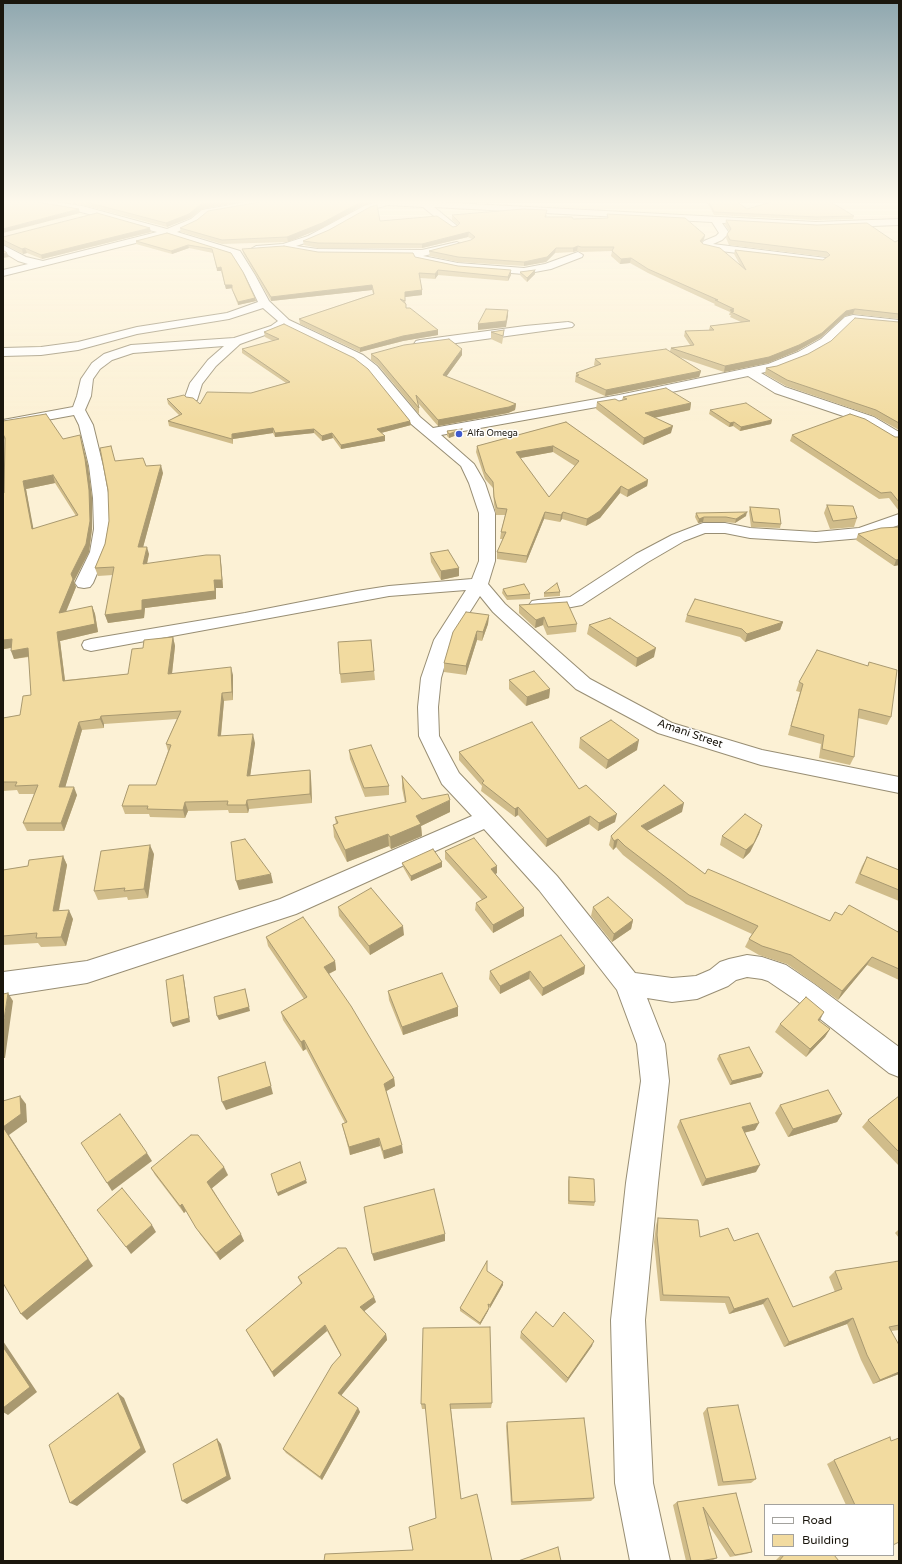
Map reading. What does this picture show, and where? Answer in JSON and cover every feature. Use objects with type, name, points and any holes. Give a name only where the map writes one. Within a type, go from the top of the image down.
[{"type":"street","points":[[250,275],[258,292],[262,296],[264,303],[285,322],[359,358],[373,369],[415,420],[467,464],[477,483],[487,513],[487,561],[479,584],[443,640],[431,678],[428,707],[429,736],[450,778],[548,883],[627,983],[639,1010],[650,1044],[655,1081],[642,1183],[628,1320],[634,1483],[650,1561]]},
{"type":"street","points":[[3,352],[41,351],[78,346],[137,332],[229,316],[264,303]]},
{"type":"street","points":[[164,347],[231,322],[251,309]]},
{"type":"street","points":[[430,432],[619,399],[771,367],[802,355],[825,342],[849,319],[853,318],[899,323]]},
{"type":"street","points":[[78,410],[84,396],[87,379],[96,366],[108,357],[131,349],[204,345],[236,341],[274,328],[285,322]]},
{"type":"street","points":[[411,345],[525,329],[568,325]]},
{"type":"street","points":[[10,340],[78,346]]},
{"type":"street","points":[[192,397],[196,383],[212,363],[236,341]]},
{"type":"street","points":[[359,358],[374,354]]},
{"type":"street","points":[[749,371],[780,390],[869,420],[899,438]]},
{"type":"street","points":[[3,424],[78,410]]},
{"type":"street","points":[[78,410],[86,425],[96,466],[101,498],[102,529],[98,552],[84,583]]},
{"type":"street","points":[[499,608],[562,604],[576,601],[642,558],[678,538],[703,528],[725,528],[750,533],[816,537],[862,533],[899,519]]},
{"type":"street","points":[[91,645],[245,618],[357,596],[389,591],[479,584]]},
{"type":"street","name":"Amani Street","points":[[479,584],[499,608],[583,684],[666,728],[761,757],[899,784]]},
{"type":"street","points":[[3,984],[87,972],[286,906],[488,818]]},
{"type":"street","points":[[627,983],[672,990],[697,987],[718,978],[729,970],[747,966],[762,968],[777,973],[805,992],[899,1064]]},
{"type":"building","points":[[223,275],[244,275],[255,298],[238,302],[232,289],[232,285],[225,285]]},
{"type":"building","points":[[258,275],[419,275],[422,290],[405,292],[405,301],[400,299],[406,304],[406,308],[410,308],[438,330],[403,336],[360,348],[299,319],[374,294],[372,285],[271,297]]},
{"type":"building","points":[[488,275],[509,275],[508,277]]},
{"type":"building","points":[[662,275],[899,275],[899,314],[855,309],[846,311],[822,333],[799,345],[769,357],[725,366],[671,348],[694,345],[685,331],[714,330],[710,326],[750,321],[731,312],[734,311],[730,310],[734,309],[715,300],[718,300]]},
{"type":"building","points":[[486,309],[508,310],[506,321],[478,324]]},
{"type":"building","points":[[855,318],[899,322],[899,423],[876,410],[787,380],[766,368],[777,366],[808,354],[831,341]]},
{"type":"building","points":[[284,324],[354,358],[368,369],[410,421],[377,429],[385,436],[341,445],[332,433],[322,436],[314,429],[275,433],[273,428],[232,434],[232,439],[168,421],[182,414],[167,399],[184,395],[186,397],[193,398],[200,404],[207,392],[251,393],[290,382],[242,349],[279,339],[264,332]]},
{"type":"building","points":[[504,330],[503,336],[491,332]]},
{"type":"building","points":[[449,339],[462,349],[443,375],[516,404],[509,407],[438,420],[416,395],[419,408],[378,359],[371,354],[404,345]]},
{"type":"building","points":[[666,349],[701,371],[606,390],[576,376],[579,375],[576,373],[601,364],[595,359]]},
{"type":"building","points":[[666,388],[691,403],[645,413],[673,426],[644,438],[597,402],[615,399],[619,401],[627,399],[623,397]]},
{"type":"building","points":[[746,403],[772,420],[741,427],[734,422],[730,423],[710,410]]},
{"type":"building","points":[[46,414],[63,439],[80,435],[89,490],[90,521],[86,544],[71,574],[73,579],[59,613],[92,606],[95,624],[57,632],[63,681],[128,674],[132,649],[143,648],[144,640],[173,637],[168,674],[231,667],[232,692],[222,693],[218,736],[253,734],[247,776],[310,770],[310,794],[247,800],[246,805],[227,805],[228,801],[185,802],[183,810],[147,809],[148,806],[122,806],[129,785],[156,785],[171,745],[166,744],[181,711],[101,716],[100,719],[79,722],[59,787],[74,787],[61,823],[23,823],[38,785],[15,786],[17,782],[3,782],[3,718],[20,715],[23,696],[31,695],[28,648],[11,651],[12,639],[3,640],[3,493],[5,438],[3,434],[3,421]],"holes":[[[53,475],[78,515],[32,529],[23,481]]]},
{"type":"building","points":[[850,414],[865,419],[895,437],[899,437],[899,502],[891,492],[881,493],[792,435]]},
{"type":"building","points":[[566,422],[648,480],[628,490],[621,486],[600,511],[587,519],[563,512],[561,515],[545,512],[527,556],[497,552],[506,532],[501,532],[507,509],[497,508],[494,497],[493,482],[485,472],[477,446]],"holes":[[[553,446],[579,461],[549,497],[516,452]]]},
{"type":"building","points":[[462,429],[449,434],[447,431]]},
{"type":"building","points":[[111,446],[115,461],[143,458],[146,466],[161,465],[138,547],[147,547],[143,564],[206,555],[220,555],[222,580],[214,580],[215,591],[142,600],[142,610],[105,615],[114,567],[95,568],[105,544],[109,521],[108,490],[100,448]]},
{"type":"building","points":[[827,505],[853,506],[857,518],[833,521]]},
{"type":"building","points":[[750,507],[779,509],[781,524],[753,522]]},
{"type":"building","points":[[747,512],[736,519],[726,517],[704,517],[699,519],[696,513]]},
{"type":"building","points":[[899,527],[899,559],[896,560],[858,534],[881,528]]},
{"type":"building","points":[[448,550],[459,568],[441,571],[430,553]]},
{"type":"building","points":[[557,583],[560,592],[544,593]]},
{"type":"building","points":[[524,584],[530,594],[507,596],[503,589]]},
{"type":"building","points":[[695,599],[783,622],[747,634],[742,629],[687,615]]},
{"type":"building","points":[[567,602],[577,624],[548,627],[544,617],[536,620],[519,605]]},
{"type":"building","points":[[466,612],[489,615],[483,632],[477,631],[466,666],[444,663],[453,632]]},
{"type":"building","points":[[610,618],[656,648],[637,658],[589,625]]},
{"type":"building","points":[[371,640],[374,671],[340,674],[338,642]]},
{"type":"building","points":[[817,650],[868,666],[869,662],[897,670],[891,717],[859,709],[854,757],[822,749],[824,735],[791,726],[803,684],[799,682]]},
{"type":"building","points":[[534,671],[550,689],[527,697],[509,680]]},
{"type":"building","points":[[611,720],[639,740],[608,760],[580,738]]},
{"type":"building","points":[[532,722],[579,789],[586,785],[617,814],[599,823],[590,816],[547,839],[518,807],[515,809],[482,783],[484,781],[459,752]]},
{"type":"building","points":[[371,745],[389,786],[364,788],[349,750]]},
{"type":"building","points":[[402,776],[422,799],[448,794],[450,800],[416,816],[421,824],[390,837],[388,834],[345,850],[333,825],[338,823],[335,817],[406,802]]},
{"type":"building","points":[[664,785],[684,803],[641,826],[705,874],[708,869],[830,921],[835,912],[842,915],[849,905],[898,932],[899,929],[899,969],[872,957],[842,991],[791,955],[762,946],[749,939],[758,926],[689,895],[618,839],[614,841],[611,836]]},
{"type":"building","points":[[745,814],[762,825],[754,843],[746,850],[722,836]]},
{"type":"building","points":[[474,838],[497,866],[491,869],[524,908],[493,925],[476,903],[487,897],[445,851]]},
{"type":"building","points":[[245,839],[271,874],[236,881],[231,842]]},
{"type":"building","points":[[150,845],[144,889],[124,891],[125,888],[94,891],[101,851]]},
{"type":"building","points":[[433,849],[442,862],[411,876],[402,863]]},
{"type":"building","points":[[63,856],[53,911],[69,910],[61,937],[36,938],[37,933],[3,936],[3,870],[28,866],[29,860]]},
{"type":"building","points":[[867,857],[899,870],[899,890],[860,874]]},
{"type":"building","points":[[371,888],[403,926],[369,946],[338,907]]},
{"type":"building","points":[[608,897],[633,920],[614,934],[593,907]]},
{"type":"building","points":[[303,917],[335,961],[324,967],[351,1006],[394,1078],[384,1084],[402,1145],[383,1151],[379,1138],[349,1147],[342,1124],[347,1122],[304,1040],[301,1042],[281,1012],[307,997],[266,937]]},
{"type":"building","points":[[561,935],[585,966],[543,988],[530,971],[500,986],[490,971]]},
{"type":"building","points":[[442,973],[458,1007],[402,1027],[388,991]]},
{"type":"building","points":[[183,975],[189,1018],[171,1023],[166,980]]},
{"type":"building","points":[[245,989],[249,1007],[217,1016],[214,997]]},
{"type":"building","points":[[8,993],[3,1026],[3,994]]},
{"type":"building","points":[[806,997],[824,1012],[818,1020],[830,1029],[810,1049],[780,1024]]},
{"type":"building","points":[[749,1047],[763,1073],[732,1081],[719,1055]]},
{"type":"building","points":[[265,1062],[271,1086],[222,1102],[218,1077]]},
{"type":"building","points":[[828,1090],[842,1114],[793,1129],[780,1105]]},
{"type":"building","points":[[20,1096],[21,1114],[3,1127],[3,1101]]},
{"type":"building","points":[[899,1096],[899,1152],[868,1120]]},
{"type":"building","points":[[750,1103],[759,1123],[742,1127],[760,1165],[706,1179],[680,1120]]},
{"type":"building","points":[[120,1114],[147,1153],[107,1183],[81,1143]]},
{"type":"building","points":[[3,1127],[88,1259],[21,1314],[3,1283]]},
{"type":"building","points":[[191,1135],[198,1135],[224,1167],[207,1182],[241,1234],[216,1253],[196,1228],[182,1204],[180,1206],[151,1168]]},
{"type":"building","points":[[300,1162],[306,1180],[277,1193],[271,1174]]},
{"type":"building","points":[[569,1177],[594,1179],[595,1202],[569,1201]]},
{"type":"building","points":[[122,1188],[152,1225],[126,1247],[97,1210]]},
{"type":"building","points":[[434,1189],[445,1234],[372,1254],[364,1207]]},
{"type":"building","points":[[658,1218],[698,1220],[700,1237],[728,1228],[734,1241],[758,1233],[793,1307],[842,1289],[835,1271],[899,1261],[899,1325],[889,1327],[899,1345],[899,1372],[880,1380],[867,1355],[853,1318],[789,1342],[768,1298],[734,1309],[729,1297],[663,1295],[657,1235]]},
{"type":"building","points":[[338,1248],[346,1248],[374,1297],[360,1307],[386,1334],[338,1393],[358,1408],[320,1477],[283,1449],[332,1365],[341,1355],[325,1325],[272,1372],[246,1330],[302,1283],[298,1277]]},
{"type":"building","points":[[487,1261],[487,1271],[503,1282],[490,1305],[488,1304],[489,1308],[480,1323],[460,1308]]},
{"type":"building","points":[[536,1312],[553,1327],[564,1312],[594,1341],[568,1378],[521,1332]]},
{"type":"building","points":[[490,1327],[492,1403],[450,1404],[461,1499],[477,1494],[492,1561],[324,1561],[325,1554],[413,1550],[409,1527],[436,1518],[425,1404],[421,1404],[423,1328]]},
{"type":"building","points":[[3,1347],[30,1387],[3,1408]]},
{"type":"building","points":[[118,1393],[141,1448],[70,1503],[49,1445]]},
{"type":"building","points":[[738,1405],[756,1479],[723,1482],[707,1408]]},
{"type":"building","points":[[584,1418],[594,1498],[512,1502],[507,1422]]},
{"type":"building","points":[[890,1437],[891,1441],[899,1438],[899,1542],[894,1544],[894,1504],[855,1504],[834,1460]]},
{"type":"building","points":[[217,1439],[227,1476],[182,1501],[173,1464]]},
{"type":"building","points":[[736,1493],[752,1552],[735,1555],[703,1507],[717,1558],[691,1561],[677,1502]]},
{"type":"building","points":[[558,1547],[561,1561],[518,1561]]},
{"type":"building","points":[[783,1556],[835,1556],[839,1561],[779,1561]]},
{"type":"place","name":"Alfa Omega","points":[[459,434]]}]
